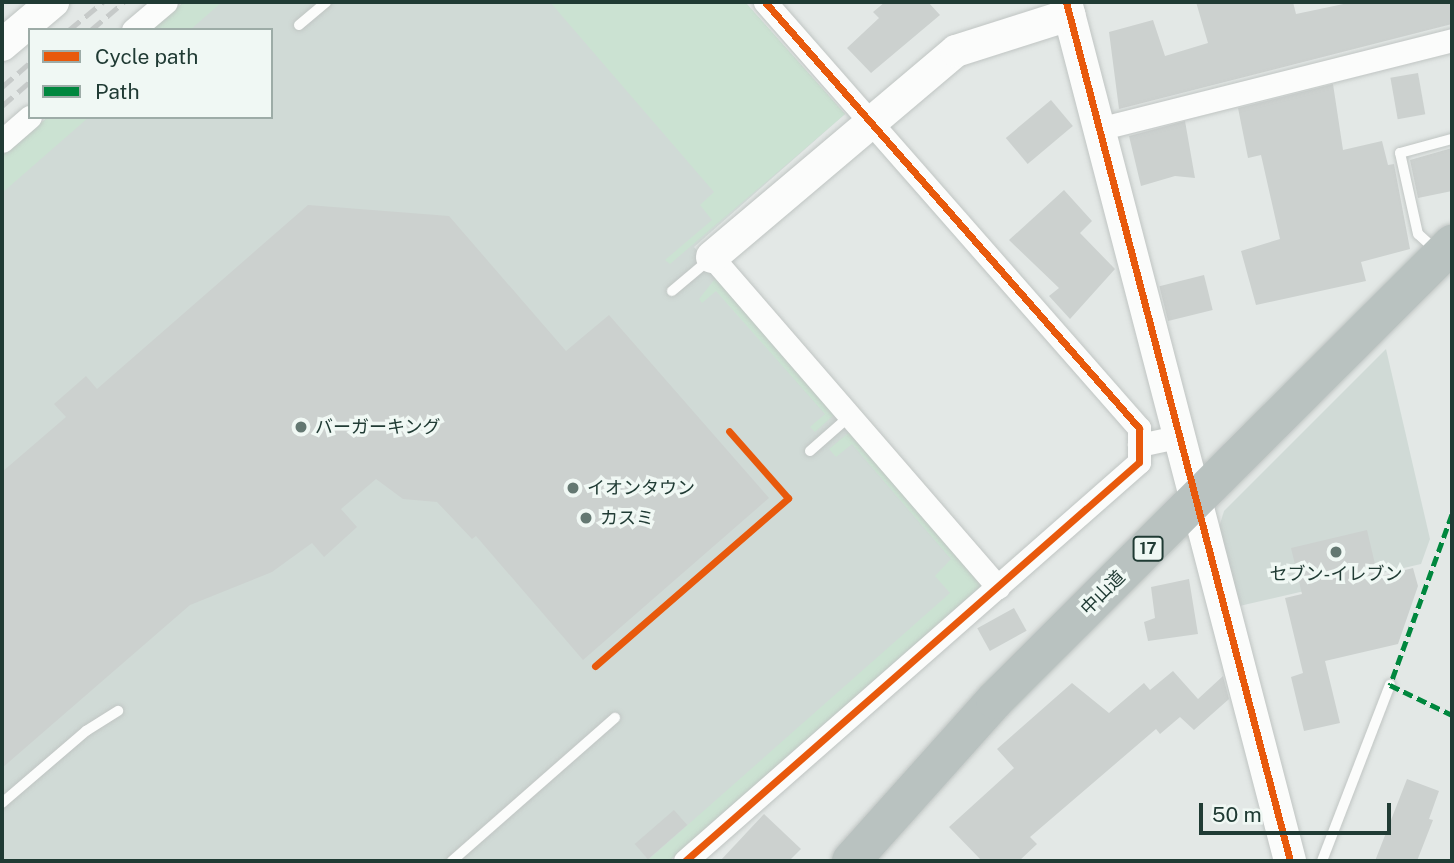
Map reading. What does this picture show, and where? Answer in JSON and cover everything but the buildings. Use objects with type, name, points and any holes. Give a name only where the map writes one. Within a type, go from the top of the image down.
[{"type":"highway","name":"中山道","points":[[851,861],[995,700],[1447,249]]},
{"type":"street","points":[[2,45],[53,2]]},
{"type":"street","points":[[135,28],[166,2]]},
{"type":"street","points":[[685,861],[1139,461],[1139,428],[765,2]]},
{"type":"street","points":[[998,587],[712,257],[870,122],[975,40],[1068,8],[1176,437],[1196,502],[1290,861]]},
{"type":"street","points":[[1098,129],[1452,40]]},
{"type":"street","points":[[2,141],[28,119]]},
{"type":"street","points":[[1139,445],[1176,437]]},
{"type":"lane","points":[[299,25],[326,2]]},
{"type":"lane","points":[[1447,249],[1418,234],[1400,153],[1452,139]]},
{"type":"lane","points":[[672,291],[712,257]]},
{"type":"lane","points":[[810,451],[850,416]]},
{"type":"lane","points":[[1322,861],[1390,685]]},
{"type":"lane","points":[[2,803],[86,731],[118,711]]},
{"type":"lane","points":[[452,861],[615,718]]},
{"type":"shaded area","points":[[184,2],[745,2],[845,114],[694,247],[985,583],[669,861],[2,861],[2,156],[46,119],[273,119],[273,28],[153,28]]},
{"type":"shaded area","points":[[1386,349],[1430,539],[1421,564],[1235,607],[1216,537],[1224,511]]},
{"type":"green space","points":[[184,2],[222,2],[192,28],[153,28]]},
{"type":"green space","points":[[550,2],[745,2],[845,114],[670,264],[665,260],[712,220],[700,205],[714,192]]},
{"type":"green space","points":[[46,119],[87,119],[2,193],[2,156]]},
{"type":"green space","points":[[718,275],[837,412],[815,432],[810,427],[825,414],[716,291],[702,303],[699,299]]},
{"type":"green space","points":[[852,430],[985,583],[669,861],[647,861],[950,593],[935,576],[951,559],[852,444],[836,457],[829,449]]},
{"type":"railway","points":[[71,28],[103,2]]},
{"type":"railway","points":[[93,28],[124,2]]},
{"type":"railway","points":[[2,87],[28,65]]},
{"type":"railway","points":[[2,106],[28,84]]},
{"type":"marked path","points":[[1452,514],[1390,685],[1452,715]]},
{"type":"cycle path","points":[[685,861],[1139,462],[1139,428],[765,2]]},
{"type":"cycle path","points":[[1066,2],[1290,861]]},
{"type":"cycle path","points":[[595,666],[788,498],[729,431]]},
{"type":"place","name":"バーガーキング","points":[[301,427]]},
{"type":"place","name":"イオンタウン","points":[[573,488]]},
{"type":"place","name":"カスミ","points":[[586,518]]},
{"type":"place","name":"セブン-イレブン","points":[[1336,552]]}]
